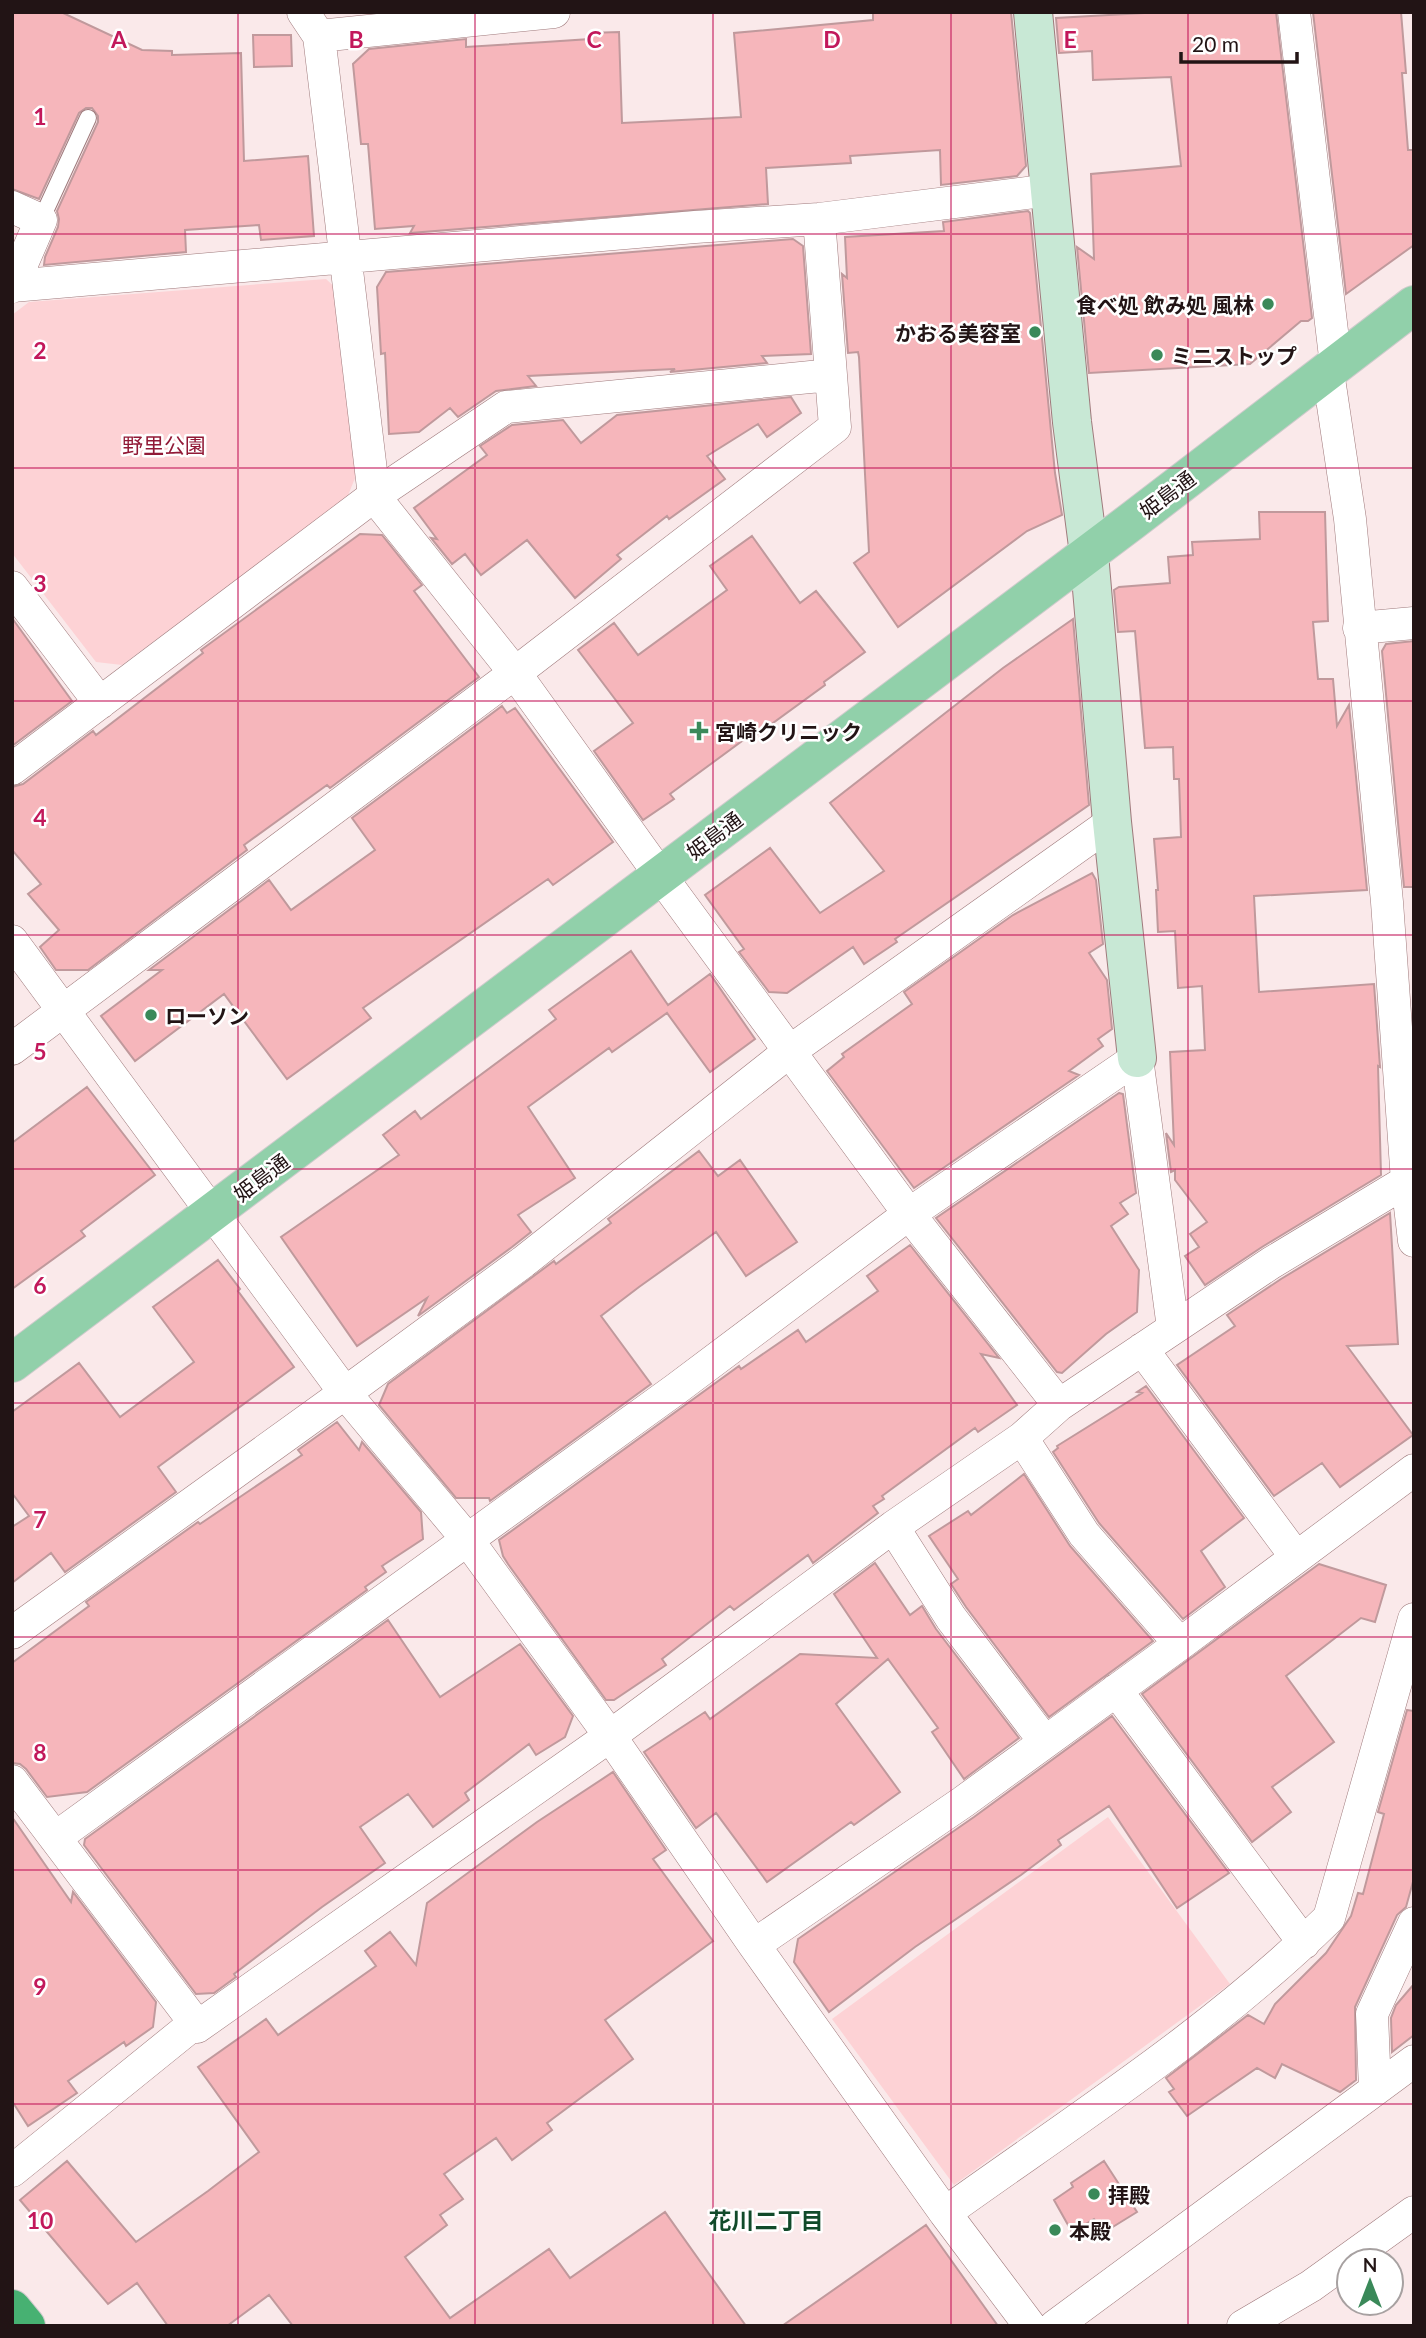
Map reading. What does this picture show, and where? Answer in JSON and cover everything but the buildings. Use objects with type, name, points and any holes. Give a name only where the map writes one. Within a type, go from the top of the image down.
[{"type":"highway","points":[[12,2309],[26,2326]]},
{"type":"main road","name":"姫島通","points":[[12,1363],[1088,554],[1414,305]]},
{"type":"street","points":[[554,12],[311,24],[346,258],[374,496],[515,673],[909,1214],[1059,1405]]},
{"type":"street","points":[[1033,12],[1137,1059],[1173,1328]]},
{"type":"street","points":[[1294,12],[1350,519],[1359,628],[1401,901],[1407,1181],[1414,1241]]},
{"type":"street","points":[[12,207],[41,220],[12,287],[695,227],[819,219],[1050,190]]},
{"type":"street","points":[[12,1049],[515,673],[835,427],[819,219]]},
{"type":"street","points":[[12,769],[374,496],[506,407],[831,375]]},
{"type":"street","points":[[12,587],[100,702]]},
{"type":"street","points":[[1359,628],[1414,623]]},
{"type":"street","points":[[12,1633],[523,1262],[790,1051],[1112,822]]},
{"type":"street","points":[[12,941],[345,1393],[467,1539],[610,1736],[754,1945],[945,2213],[1030,2326]]},
{"type":"street","points":[[55,1838],[676,1390],[909,1214],[1137,1059]]},
{"type":"street","points":[[12,1781],[197,2026],[610,1736],[893,1527],[1023,1438],[1059,1405],[1272,1263],[1407,1181]]},
{"type":"street","points":[[1142,1349],[1296,1557]]},
{"type":"street","points":[[1023,1438],[1084,1534],[1180,1644]]},
{"type":"street","points":[[754,1945],[963,1802],[1414,1470]]},
{"type":"street","points":[[893,1527],[951,1618],[1045,1742]]},
{"type":"street","points":[[945,2213],[1209,2024],[1304,1943],[1329,1918],[1414,1619]]},
{"type":"street","points":[[1116,1690],[1304,1943]]},
{"type":"street","points":[[1375,2089],[1372,2014],[1414,1923]]},
{"type":"street","points":[[12,2171],[195,2023]]},
{"type":"street","points":[[1055,2326],[1414,2061]]},
{"type":"street","points":[[1243,2326],[1311,2286],[1414,2212]]},
{"type":"lane","points":[[41,220],[88,118]]},
{"type":"green space","name":"野里公園","points":[[326,279],[340,292],[357,473],[347,498],[122,665],[96,662],[12,553],[12,315],[29,302]]},
{"type":"green space","points":[[1108,1817],[1230,1984],[954,2185],[832,2019]]},
{"type":"place","name":"食べ処 飲み処 風林","points":[[1268,304]]},
{"type":"place","name":"かおる美容室","points":[[1035,332]]},
{"type":"place","name":"ミニストップ","points":[[1157,355]]},
{"type":"place","name":"宮崎クリニック","points":[[699,731]]},
{"type":"place","name":"ローソン","points":[[151,1015]]},
{"type":"place","name":"拝殿","points":[[1094,2194]]},
{"type":"place","name":"本殿","points":[[1055,2230]]},
{"type":"district","name":"花川二丁目","points":[[766,2220]]}]
